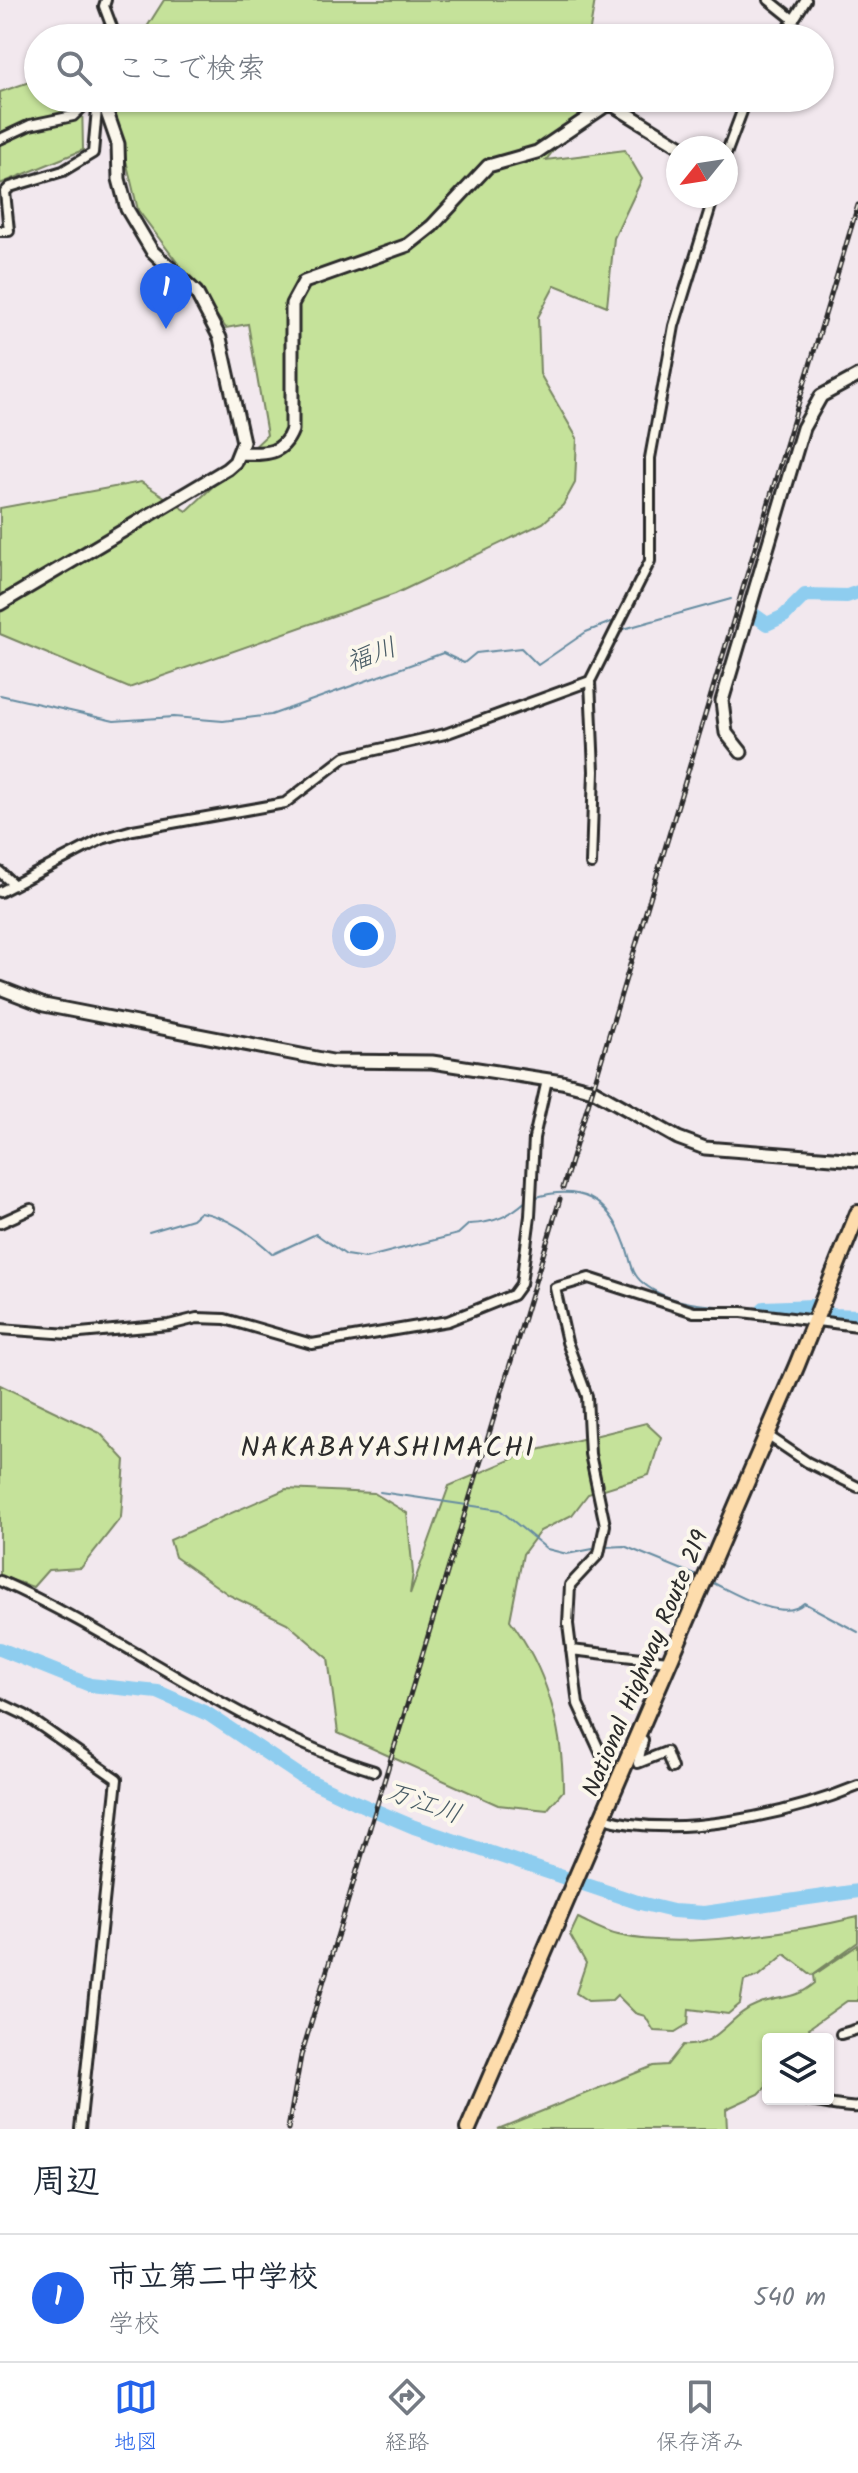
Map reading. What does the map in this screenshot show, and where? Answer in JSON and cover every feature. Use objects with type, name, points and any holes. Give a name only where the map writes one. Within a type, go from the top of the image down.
[{"type":"highway","name":"National Highway Route 219","points":[[468,2129],[767,1435],[858,1213]]},
{"type":"street","points":[[106,0],[104,6],[111,24]]},
{"type":"street","points":[[769,0],[794,20]]},
{"type":"street","points":[[791,24],[806,0]]},
{"type":"street","points":[[0,139],[30,125],[73,116],[77,112]]},
{"type":"street","points":[[0,231],[9,231],[5,192],[10,187],[63,171],[93,153],[98,112]]},
{"type":"street","points":[[0,604],[198,488],[227,469],[240,453],[242,434],[220,338],[196,292],[152,251],[127,209],[119,179],[118,144],[105,112]]},
{"type":"street","points":[[240,453],[271,454],[282,448],[292,430],[292,304],[304,282],[408,245],[432,226],[481,171],[496,163],[537,152],[596,112]]},
{"type":"street","points":[[624,112],[666,138]]},
{"type":"street","points":[[733,136],[742,112]]},
{"type":"street","points":[[591,864],[594,771],[590,681],[650,561],[650,458],[674,326],[710,208]]},
{"type":"street","points":[[741,752],[726,733],[722,701],[803,428],[821,396],[858,376]]},
{"type":"street","points":[[0,892],[102,839],[133,830],[285,803],[345,757],[445,734],[590,681]]},
{"type":"street","points":[[0,872],[14,885]]},
{"type":"street","points":[[0,988],[44,1005],[332,1061],[432,1062],[593,1090],[678,1138],[705,1148],[858,1160]]},
{"type":"street","points":[[0,1329],[69,1334],[169,1325],[197,1318],[225,1319],[312,1344],[448,1321],[513,1295],[521,1284],[534,1138],[547,1080]]},
{"type":"street","points":[[0,1223],[31,1209]]},
{"type":"street","points":[[608,1769],[578,1704],[571,1650],[570,1585],[599,1554],[605,1525],[590,1454],[587,1396],[567,1342],[555,1288],[589,1278],[694,1312],[742,1312],[858,1326]]},
{"type":"street","points":[[767,1435],[807,1462],[858,1487]]},
{"type":"street","points":[[0,1581],[36,1597],[228,1706],[312,1749],[374,1771]]},
{"type":"street","points":[[571,1650],[668,1661]]},
{"type":"street","points":[[0,1703],[25,1715],[117,1779],[80,2129]]},
{"type":"street","points":[[637,1737],[643,1740],[638,1763],[666,1752],[672,1768]]},
{"type":"street","points":[[603,1818],[656,1824],[740,1820],[822,1801],[858,1786]]},
{"type":"street","points":[[841,2034],[858,2029]]},
{"type":"street","points":[[834,2102],[852,2109],[858,2107]]},
{"type":"green space","points":[[164,0],[595,0],[591,24],[149,24]]},
{"type":"green space","points":[[24,84],[24,112],[82,112],[83,150],[0,184],[0,92]]},
{"type":"green space","points":[[114,112],[584,112],[546,160],[625,150],[642,179],[614,238],[607,306],[555,285],[538,317],[540,374],[577,438],[575,483],[563,505],[543,523],[395,594],[129,688],[0,634],[0,508],[141,482],[187,511],[267,435],[248,324],[226,328],[138,210]]},
{"type":"green space","points":[[0,1385],[100,1433],[125,1460],[121,1517],[81,1568],[48,1570],[33,1587],[0,1576]]},
{"type":"green space","points":[[646,1423],[661,1437],[649,1475],[588,1494],[572,1515],[540,1531],[523,1554],[510,1620],[543,1680],[556,1723],[563,1791],[547,1810],[498,1805],[338,1733],[328,1658],[287,1623],[229,1595],[175,1557],[170,1540],[286,1489],[374,1493],[407,1513],[413,1573],[410,1594],[449,1486],[526,1453]]},
{"type":"green space","points":[[858,1917],[858,1942],[812,1975],[785,1954],[759,1976],[744,1981],[740,2004],[728,2014],[689,2009],[688,2024],[675,2032],[654,2031],[645,2016],[635,2013],[617,1995],[612,2000],[588,2001],[576,1993],[586,1963],[570,1935],[578,1918],[618,1935],[673,1941],[771,1933]]},
{"type":"green space","points":[[858,1945],[858,2001],[847,2001],[809,2028],[811,2033],[762,2033],[762,2091],[726,2109],[727,2129],[498,2129],[653,2066],[667,2065],[683,2045],[706,2041],[758,2004],[807,1989],[815,1983],[814,1975]]},
{"type":"waterway","name":"福川","points":[[753,614],[767,624],[784,616],[805,595],[847,596],[858,592]]},
{"type":"waterway","name":"福川","points":[[620,630],[731,599]]},
{"type":"waterway","name":"福川","points":[[0,695],[114,721],[174,717],[223,721],[271,715],[443,653],[464,663],[476,653],[521,648],[538,665],[586,632],[611,622],[616,626]]},
{"type":"waterway","points":[[533,1198],[550,1194],[578,1194],[601,1206],[618,1228],[636,1275],[643,1283],[670,1298],[717,1306],[764,1308]]},
{"type":"waterway","points":[[149,1232],[192,1219],[200,1212],[239,1227],[273,1254],[316,1234],[346,1255],[365,1258],[458,1234],[469,1224],[501,1218],[527,1200]]},
{"type":"waterway","points":[[764,1308],[813,1306],[832,1315],[858,1316]]},
{"type":"waterway","points":[[380,1492],[500,1510],[547,1549],[567,1554],[598,1548]]},
{"type":"waterway","points":[[604,1547],[624,1546],[700,1577]]},
{"type":"waterway","points":[[709,1581],[770,1608],[783,1610],[804,1603],[858,1632]]},
{"type":"waterway","name":"万江川","points":[[0,1649],[90,1685],[158,1692],[208,1714],[302,1777],[355,1802],[414,1827],[640,1903],[673,1911],[704,1913],[858,1891]]},
{"type":"railway","points":[[563,1188],[858,205]]},
{"type":"railway","points":[[288,2129],[301,2056],[560,1199]]},
{"type":"place","name":"市立第二中学校","points":[[166,329]]},
{"type":"district","name":"NAKABAYASHIMACHI","points":[[388,1446]]}]
